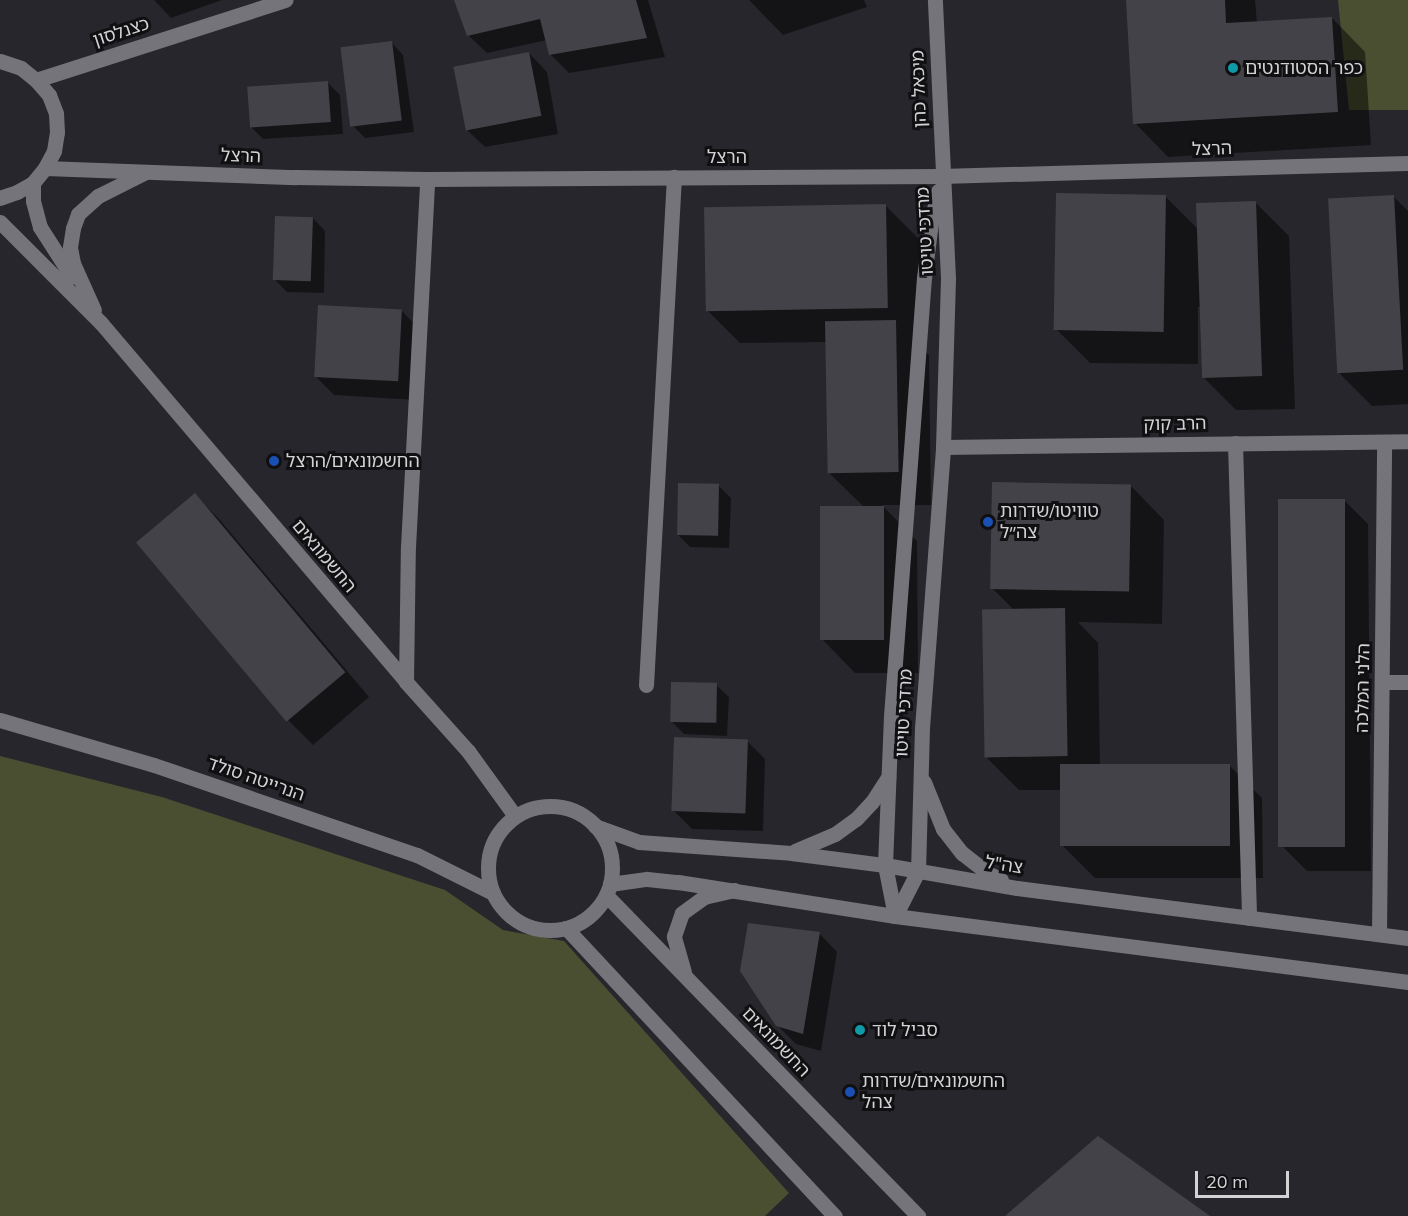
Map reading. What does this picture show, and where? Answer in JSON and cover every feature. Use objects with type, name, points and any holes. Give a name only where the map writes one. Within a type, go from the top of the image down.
[{"type":"street","name":"כצנלסון","points":[[36,80],[285,0]]},
{"type":"street","name":"מיכאל כהן","points":[[935,0],[942,176]]},
{"type":"street","points":[[0,61],[21,68],[49,95],[56,113],[57,132],[54,151],[45,168],[33,183],[0,198]]},
{"type":"street","name":"הרצל","points":[[45,168],[144,173],[427,179],[942,176],[1408,163]]},
{"type":"street","points":[[101,323],[73,263],[70,247],[73,228],[78,214],[98,196],[144,173]]},
{"type":"street","name":"מרדכי טויטו","points":[[896,916],[918,871],[920,769],[943,447],[948,278],[942,176]]},
{"type":"street","name":"מרדכי טויטו","points":[[896,916],[885,865],[896,634],[924,278],[931,222],[942,176]]},
{"type":"street","points":[[646,685],[674,177]]},
{"type":"street","points":[[406,682],[408,548],[427,179]]},
{"type":"street","name":"החשמונאים","points":[[33,183],[33,201],[40,227],[101,323]]},
{"type":"street","name":"החשמונאים","points":[[0,222],[101,323],[406,682],[468,751],[515,816]]},
{"type":"street","name":"הרב קוק","points":[[943,447],[1408,441]]},
{"type":"street","name":"הלני המלכה","points":[[1379,934],[1384,442]]},
{"type":"street","points":[[1235,443],[1249,918]]},
{"type":"street","points":[[1382,682],[1408,682]]},
{"type":"street","name":"הנרייטה סולד","points":[[0,720],[154,765],[417,855],[493,894]]},
{"type":"street","points":[[920,769],[943,829],[962,853],[986,872],[1017,888]]},
{"type":"street","points":[[791,853],[835,834],[856,819],[872,802],[888,777]]},
{"type":"street","points":[[549,806],[566,808],[582,815],[595,826],[605,839],[610,855],[608,890],[596,910],[582,921],[566,928],[549,930],[532,927],[516,920],[503,908],[493,894],[489,877],[491,851],[503,828],[515,816],[531,809],[549,806]]},
{"type":"street","name":"צה\"ל","points":[[595,826],[639,842],[791,853],[885,865],[1017,888],[1408,938]]},
{"type":"street","points":[[608,890],[647,879],[734,890],[896,916],[1408,982]]},
{"type":"street","name":"החשמונאים","points":[[608,890],[688,980],[918,1216]]},
{"type":"street","points":[[688,980],[676,949],[677,922],[682,913],[704,897],[734,890]]},
{"type":"street","points":[[566,928],[835,1216]]},
{"type":"green space","points":[[1338,0],[1408,0],[1408,110],[1349,110]]},
{"type":"green space","points":[[0,756],[162,797],[445,890],[503,930],[564,941],[789,1193],[765,1216],[0,1216]]},
{"type":"building","points":[[454,0],[636,0],[647,38],[549,55],[540,19],[467,36]]},
{"type":"building","name":"כפר הסטודנטים","points":[[1126,0],[1225,0],[1226,23],[1332,17],[1338,112],[1133,124]]},
{"type":"building","points":[[392,41],[402,120],[350,127],[340,47]]},
{"type":"building","points":[[529,52],[541,116],[466,130],[453,67]]},
{"type":"building","points":[[328,81],[331,122],[250,128],[247,87]]},
{"type":"building","points":[[1056,193],[1166,195],[1164,332],[1054,330]]},
{"type":"building","points":[[1394,195],[1403,370],[1337,373],[1328,198]]},
{"type":"building","points":[[1256,201],[1262,376],[1202,378],[1196,203]]},
{"type":"building","points":[[886,204],[888,308],[706,311],[704,207]]},
{"type":"building","points":[[275,216],[313,217],[311,281],[273,280]]},
{"type":"building","points":[[318,305],[402,309],[398,381],[314,377]]},
{"type":"building","points":[[896,320],[899,472],[828,473],[825,321]]},
{"type":"building","points":[[992,482],[1131,484],[1129,591],[990,589]]},
{"type":"building","points":[[678,483],[719,484],[718,536],[677,535]]},
{"type":"building","points":[[195,493],[345,672],[286,722],[136,542]]},
{"type":"building","points":[[1278,499],[1345,499],[1345,847],[1278,847]]},
{"type":"building","points":[[820,506],[884,506],[884,640],[820,640]]},
{"type":"building","points":[[1065,608],[1068,756],[985,757],[982,609]]},
{"type":"building","points":[[671,682],[717,683],[716,723],[670,722]]},
{"type":"building","points":[[674,737],[748,740],[745,814],[671,811]]},
{"type":"building","points":[[1060,764],[1230,764],[1230,846],[1060,846]]},
{"type":"building","points":[[748,923],[820,932],[803,1034],[776,1026],[740,971]]},
{"type":"building","points":[[1098,1136],[1210,1216],[1005,1216]]},
{"type":"place","name":"כפר הסטודנטים","points":[[1233,68]]},
{"type":"place","name":"החשמונאים/הרצל","points":[[274,461]]},
{"type":"place","name":"טוויטו/שדרות צה״ל","points":[[988,522]]},
{"type":"place","name":"סביל לוד","points":[[860,1030]]},
{"type":"place","name":"החשמונאים/שדרות צהל","points":[[850,1092]]}]
